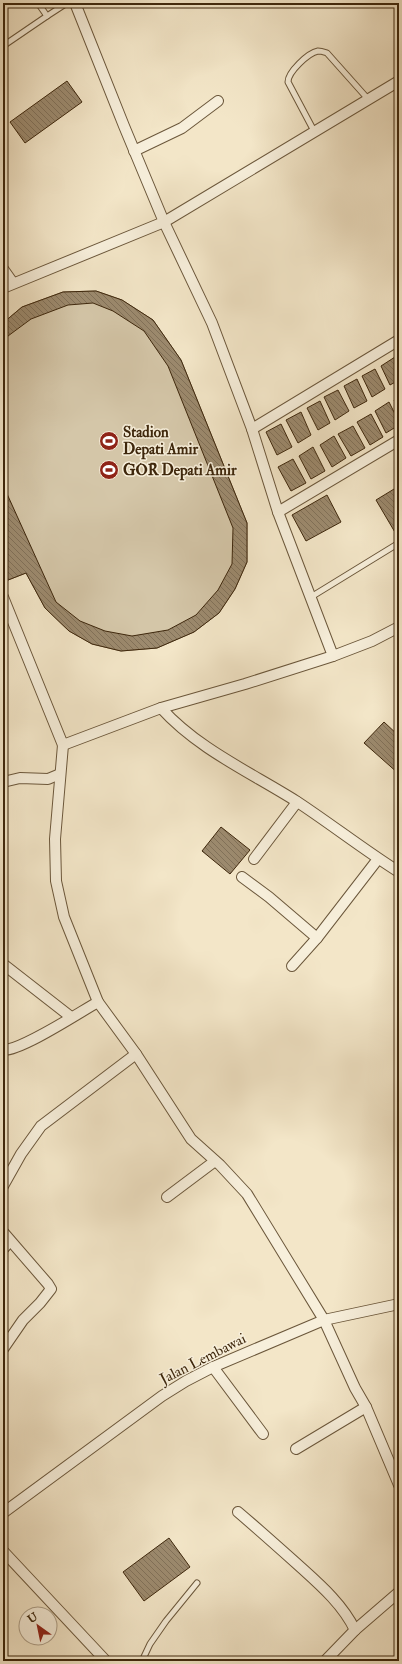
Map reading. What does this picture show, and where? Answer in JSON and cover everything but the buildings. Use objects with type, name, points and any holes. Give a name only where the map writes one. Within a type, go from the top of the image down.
[{"type":"street","points":[[78,5],[134,151],[164,222],[212,323],[252,429],[278,512],[333,656]]},
{"type":"street","points":[[3,288],[164,222],[399,81]]},
{"type":"street","points":[[134,151],[182,128],[218,101]]},
{"type":"street","points":[[3,269],[13,283]]},
{"type":"street","points":[[252,429],[399,340]]},
{"type":"street","points":[[278,512],[399,440]]},
{"type":"street","points":[[3,597],[63,745],[55,839],[56,881],[64,917],[98,1002],[136,1054],[191,1139],[235,1180],[247,1194],[324,1320],[355,1388],[366,1407],[399,1485]]},
{"type":"street","points":[[63,745],[161,708],[245,684],[333,656],[372,641],[399,627]]},
{"type":"street","points":[[161,708],[186,732],[217,753],[297,802],[399,872]]},
{"type":"street","points":[[3,782],[20,778],[48,780],[60,774]]},
{"type":"street","points":[[254,859],[297,802]]},
{"type":"street","points":[[292,966],[317,938],[378,859]]},
{"type":"street","points":[[242,877],[274,901],[317,938]]},
{"type":"street","points":[[3,964],[71,1017]]},
{"type":"street","points":[[3,1050],[8,1050],[30,1041],[98,1002]]},
{"type":"street","points":[[3,1186],[21,1154],[41,1126],[136,1054]]},
{"type":"street","points":[[167,1197],[215,1161]]},
{"type":"street","points":[[3,1232],[6,1245],[48,1284],[51,1289],[24,1320],[3,1349]]},
{"type":"street","name":"Jalan Lembawai","points":[[3,1513],[162,1396],[186,1381],[213,1367],[324,1320],[399,1304]]},
{"type":"street","points":[[213,1367],[263,1434]]},
{"type":"street","points":[[296,1449],[366,1407]]},
{"type":"street","points":[[238,1512],[316,1581],[340,1607],[350,1620],[355,1630]]},
{"type":"street","points":[[3,1551],[106,1661]]},
{"type":"street","points":[[325,1661],[355,1630],[399,1592]]},
{"type":"lane","points":[[38,3],[47,16]]},
{"type":"lane","points":[[3,46],[67,3]]},
{"type":"lane","points":[[314,131],[288,82],[288,76],[291,72],[311,54],[322,51],[327,53],[368,99]]},
{"type":"lane","points":[[311,597],[399,543]]},
{"type":"lane","points":[[142,1661],[150,1644],[166,1621],[197,1583]]},
{"type":"shaded area","name":"Stadion Depati Amir","points":[[96,291],[122,300],[153,320],[181,360],[247,523],[247,562],[235,589],[219,613],[194,632],[157,648],[121,651],[92,644],[69,631],[45,608],[26,573],[3,582],[3,323],[22,307],[63,292]]},
{"type":"place","name":"Stadion Depati Amir","points":[[109,441]]},
{"type":"place","name":"GOR Depati Amir","points":[[109,470]]}]
